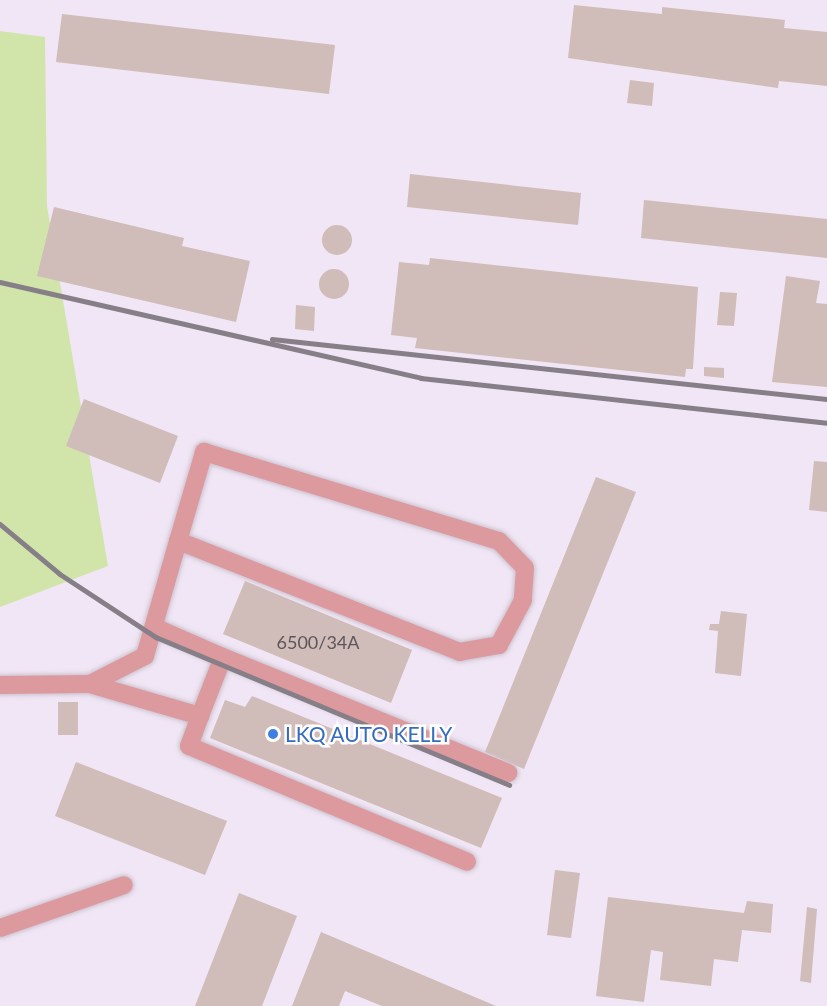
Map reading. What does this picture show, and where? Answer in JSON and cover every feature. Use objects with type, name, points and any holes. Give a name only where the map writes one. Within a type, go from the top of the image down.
[{"type":"lane","points":[[90,684],[145,656],[154,627],[178,541],[204,452],[499,541],[525,568],[523,600],[499,645],[460,652],[178,541]]},
{"type":"lane","points":[[154,627],[508,772]]},
{"type":"lane","points":[[223,657],[189,746],[467,862]]},
{"type":"lane","points":[[0,685],[90,684],[200,716]]},
{"type":"lane","points":[[0,928],[124,885]]},
{"type":"green space","points":[[0,31],[45,37],[47,206],[108,566],[0,607]]},
{"type":"building","points":[[574,5],[662,14],[662,7],[785,20],[784,28],[827,32],[827,86],[779,81],[778,88],[568,58]]},
{"type":"building","points":[[62,14],[335,45],[329,94],[56,62]]},
{"type":"building","points":[[630,80],[654,83],[652,106],[627,103]]},
{"type":"building","points":[[410,174],[581,193],[578,225],[407,207]]},
{"type":"building","points":[[644,200],[827,219],[827,258],[641,238]]},
{"type":"building","points":[[54,207],[184,238],[182,246],[250,261],[236,322],[37,276]]},
{"type":"building","points":[[337,225],[348,229],[352,240],[348,251],[337,255],[326,251],[322,240],[326,229]]},
{"type":"building","points":[[430,258],[698,287],[693,369],[686,369],[685,377],[415,348],[417,338],[391,335],[399,262],[429,265]]},
{"type":"building","points":[[334,269],[345,273],[349,284],[345,295],[334,299],[323,295],[319,284],[323,273]]},
{"type":"building","points":[[786,276],[820,281],[816,303],[827,304],[827,387],[772,382]]},
{"type":"building","points":[[720,292],[737,293],[734,326],[717,325]]},
{"type":"building","points":[[296,305],[315,307],[314,331],[295,329]]},
{"type":"building","points":[[704,367],[724,368],[724,378],[704,376]]},
{"type":"building","points":[[84,399],[178,436],[160,483],[66,446]]},
{"type":"building","points":[[814,461],[827,462],[827,512],[809,510]]},
{"type":"building","points":[[596,477],[636,492],[524,769],[485,752]]},
{"type":"building","points":[[245,581],[412,650],[391,703],[223,634]]},
{"type":"building","points":[[721,611],[747,614],[741,676],[715,673],[718,631],[709,630],[710,624],[719,624]]},
{"type":"building","points":[[252,696],[502,798],[481,848],[210,738],[225,700],[245,707]]},
{"type":"building","points":[[58,702],[78,702],[78,735],[58,735]]},
{"type":"building","points":[[76,762],[227,821],[205,875],[55,816]]},
{"type":"building","points":[[555,870],[580,873],[571,938],[547,935]]},
{"type":"building","points":[[239,893],[297,916],[262,1006],[195,1006]]},
{"type":"building","points":[[608,897],[744,913],[747,901],[773,904],[771,933],[742,930],[738,962],[714,959],[711,986],[660,980],[663,952],[651,950],[644,1002],[596,996]]},
{"type":"building","points":[[807,907],[817,909],[811,983],[800,981]]},
{"type":"building","points":[[321,932],[496,1006],[382,1006],[345,991],[339,1006],[292,1006]]},
{"type":"railway","points":[[0,282],[421,378],[827,423]]},
{"type":"railway","points":[[272,339],[827,399]]},
{"type":"railway","points":[[0,524],[60,574],[156,637],[509,785]]},
{"type":"place","name":"LKQ AUTO KELLY","points":[[273,734]]}]
